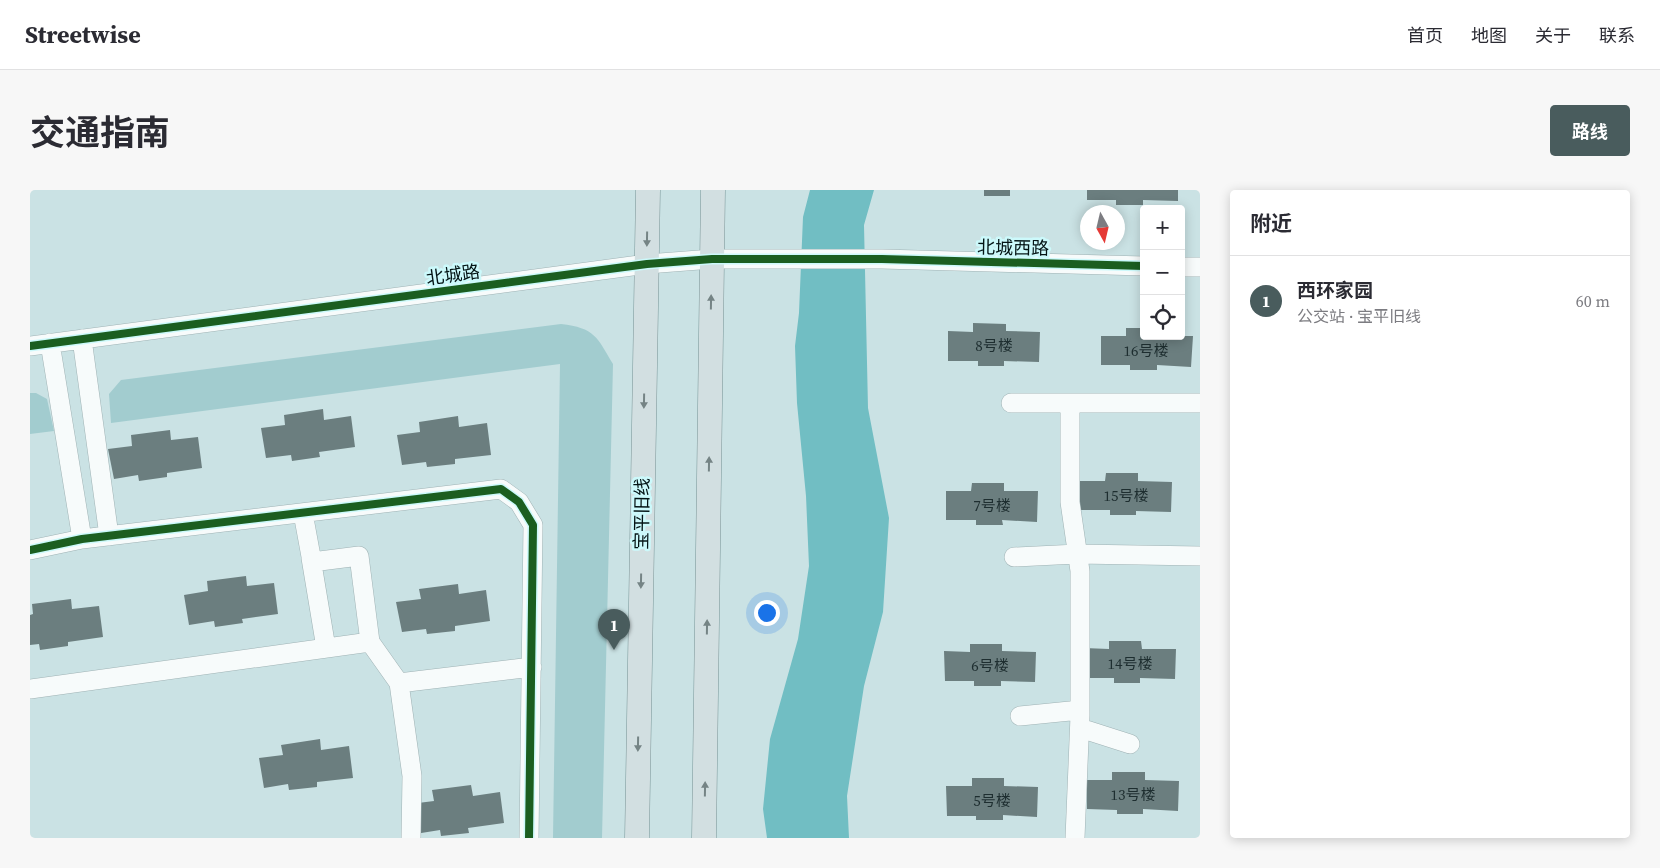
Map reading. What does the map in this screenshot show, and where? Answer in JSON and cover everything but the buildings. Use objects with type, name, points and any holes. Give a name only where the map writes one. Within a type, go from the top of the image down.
[{"type":"main road","name":"宝平旧线","points":[[637,838],[648,190]]},
{"type":"main road","points":[[704,838],[713,190]]},
{"type":"street","name":"北城路","points":[[30,346],[647,264],[712,259],[882,259]]},
{"type":"street","name":"北城西路","points":[[882,259],[1140,266]]},
{"type":"street","points":[[1185,267],[1200,267]]},
{"type":"street","points":[[82,339],[109,536]]},
{"type":"street","points":[[50,343],[82,539]]},
{"type":"street","points":[[1011,403],[1200,403]]},
{"type":"street","points":[[1070,403],[1070,502],[1080,571],[1080,719],[1075,838]]},
{"type":"street","points":[[30,550],[82,539],[501,489],[519,502],[533,525],[529,838]]},
{"type":"street","points":[[303,513],[326,648]]},
{"type":"street","points":[[1014,556],[1078,554],[1200,556]]},
{"type":"street","points":[[311,558],[312,562],[359,556],[370,642],[399,683],[412,776],[412,838]]},
{"type":"street","points":[[30,689],[370,642]]},
{"type":"street","points":[[399,683],[532,668]]},
{"type":"street","points":[[1020,716],[1080,719],[1130,744]]},
{"type":"shaded area","points":[[561,324],[581,328],[594,335],[613,364],[602,838],[553,838],[560,364],[111,423],[109,394],[121,380]]},
{"type":"shaded area","points":[[30,393],[36,393],[47,399],[54,431],[30,434]]},
{"type":"water","points":[[810,190],[874,190],[864,225],[868,408],[889,518],[883,612],[864,686],[847,796],[849,838],[767,838],[763,809],[770,739],[798,639],[809,566],[806,496],[797,403],[795,346],[799,313],[803,217]]},
{"type":"cycle path","points":[[30,346],[647,264],[712,259],[882,259],[1140,266]]},
{"type":"cycle path","points":[[30,550],[82,539],[501,489],[519,502],[533,525],[529,838]]},
{"type":"place","name":"西环家园","points":[[614,650]]}]
